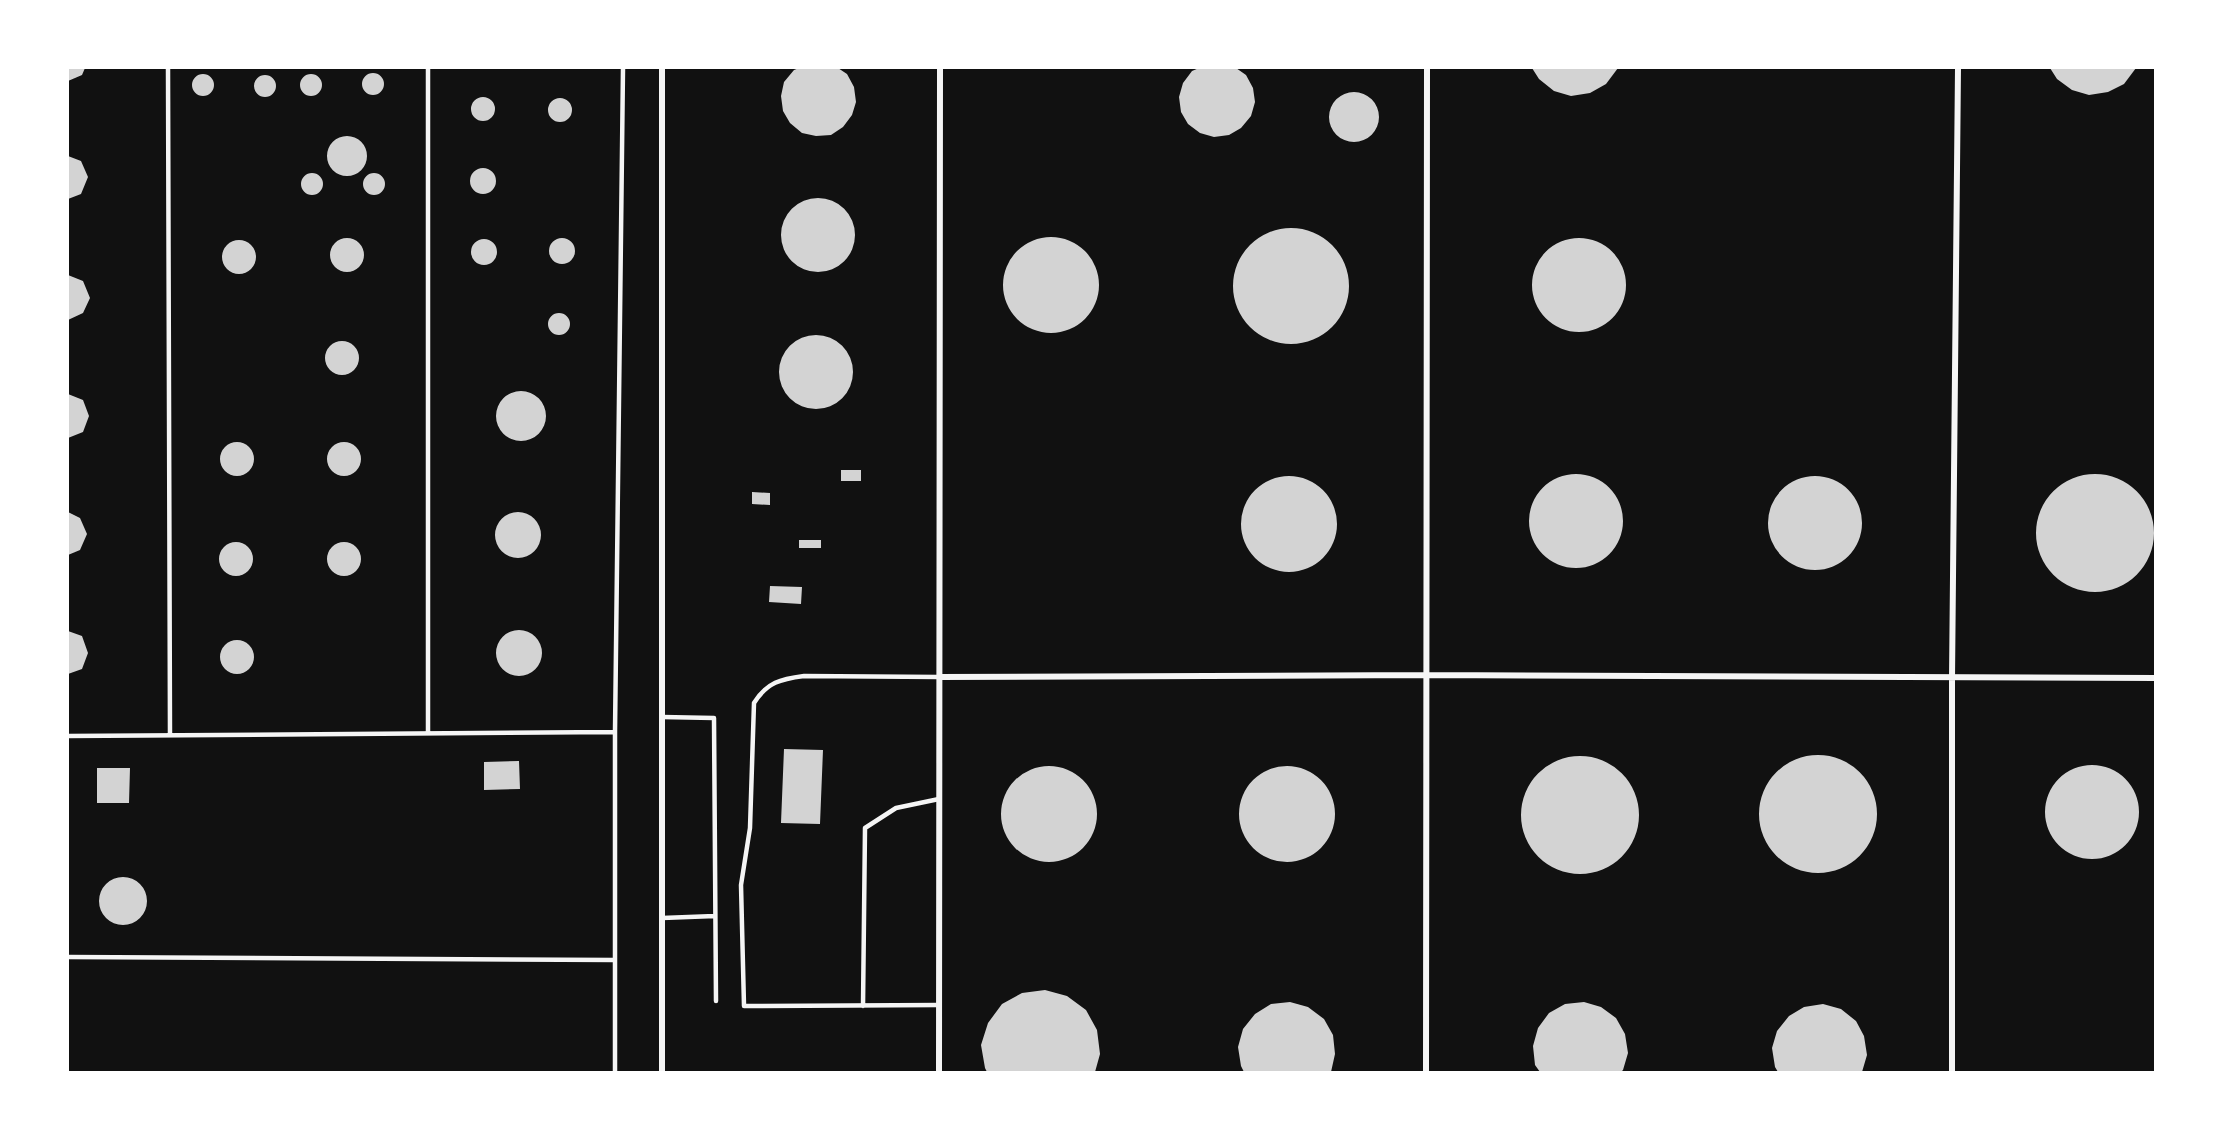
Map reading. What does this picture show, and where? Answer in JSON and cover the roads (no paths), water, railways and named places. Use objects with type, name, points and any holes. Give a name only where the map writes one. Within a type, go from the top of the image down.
[{"type":"street","points":[[662,68],[662,1072]]},
{"type":"street","points":[[939,1072],[940,68]]},
{"type":"street","points":[[1426,1072],[1427,68]]},
{"type":"street","points":[[1952,1072],[1952,678],[1958,68]]},
{"type":"street","points":[[939,677],[1427,675],[2156,678]]},
{"type":"lane","points":[[168,68],[170,735]]},
{"type":"lane","points":[[428,68],[428,733]]},
{"type":"lane","points":[[615,1072],[615,732],[623,68]]},
{"type":"lane","points":[[939,677],[804,676],[787,678],[761,691],[754,703],[750,828],[741,885],[744,1006],[939,1005]]},
{"type":"lane","points":[[662,717],[714,718],[716,1002]]},
{"type":"lane","points":[[68,736],[615,732]]},
{"type":"lane","points":[[863,1006],[865,828],[896,808],[939,799]]},
{"type":"lane","points":[[662,918],[715,916]]},
{"type":"lane","points":[[68,957],[615,960]]}]
